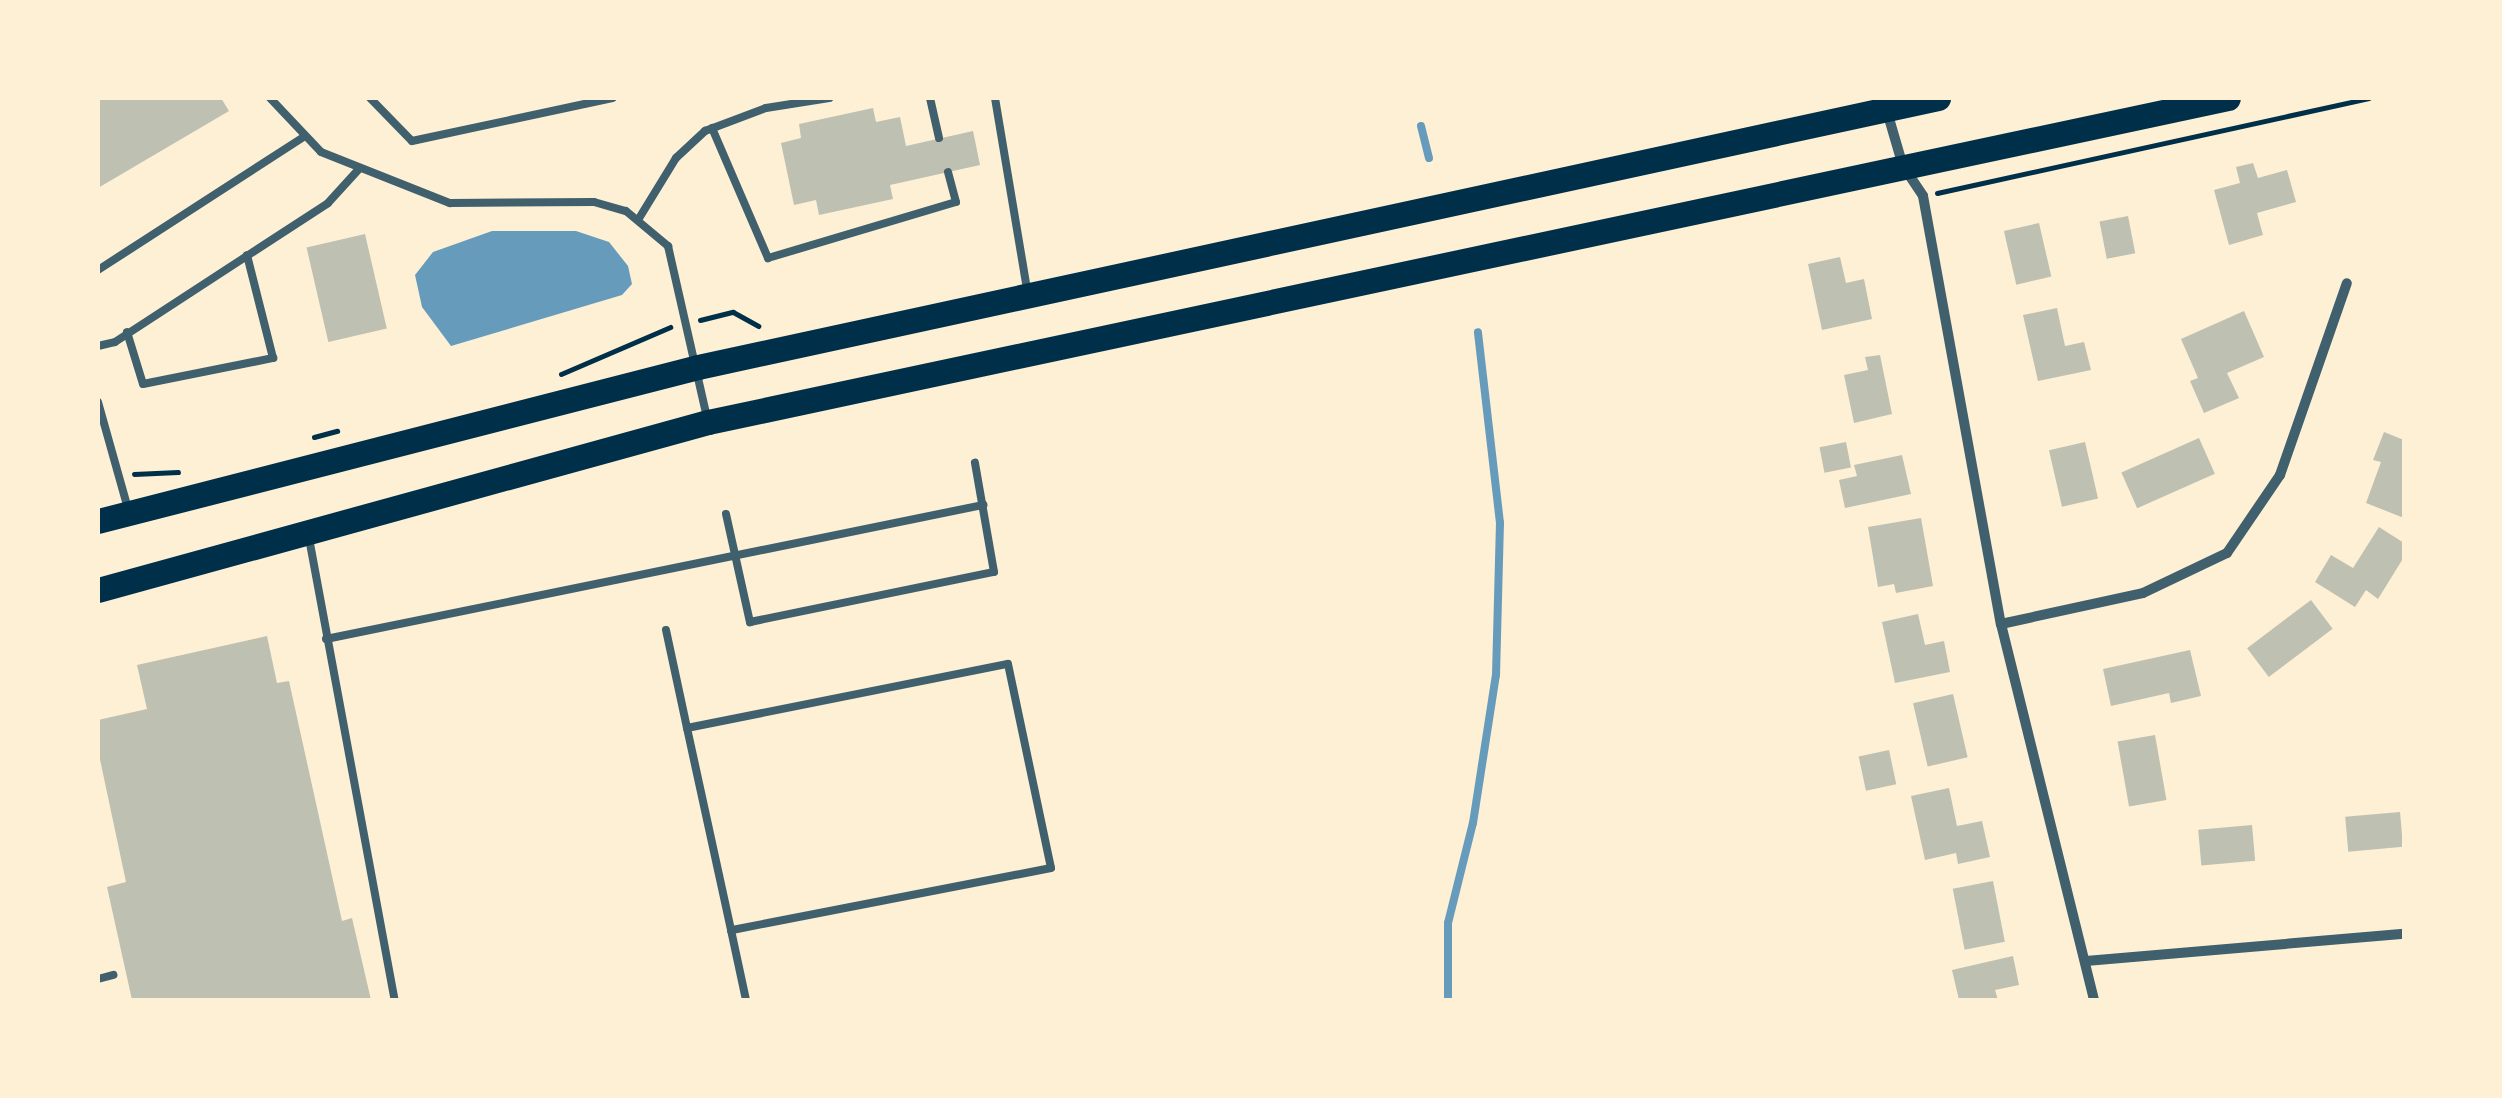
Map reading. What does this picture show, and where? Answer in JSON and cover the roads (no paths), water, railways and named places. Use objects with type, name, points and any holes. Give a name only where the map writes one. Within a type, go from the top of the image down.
[{"type":"main road","points":[[98,521],[698,367],[1884,103],[1938,98]]},
{"type":"main road","points":[[98,590],[708,422],[2228,98]]},
{"type":"street","points":[[1884,103],[1903,166],[1923,196],[2001,624],[2094,1000]]},
{"type":"street","points":[[2001,624],[2143,593],[2227,553],[2280,476],[2347,283]]},
{"type":"street","points":[[2086,961],[2404,934]]},
{"type":"lane","points":[[270,98],[302,138],[358,170],[450,203],[594,202],[638,220],[668,246],[708,422]]},
{"type":"lane","points":[[370,98],[412,141],[612,98]]},
{"type":"lane","points":[[638,220],[676,158],[712,128],[766,108],[829,98]]},
{"type":"lane","points":[[930,98],[939,138]]},
{"type":"lane","points":[[995,98],[1027,294]]},
{"type":"lane","points":[[712,128],[768,258],[956,202],[948,172]]},
{"type":"lane","points":[[98,270],[302,138]]},
{"type":"lane","points":[[98,346],[127,332],[328,204],[358,170]]},
{"type":"lane","points":[[127,332],[143,384],[273,358],[246,255]]},
{"type":"lane","points":[[98,402],[101,432],[130,514]]},
{"type":"lane","points":[[726,514],[750,622],[994,572],[975,463]]},
{"type":"lane","points":[[326,639],[983,505]]},
{"type":"lane","points":[[307,532],[395,1000]]},
{"type":"lane","points":[[666,630],[746,1000]]},
{"type":"lane","points":[[687,728],[1008,664],[1051,868],[732,930]]},
{"type":"lane","points":[[98,979],[113,975]]},
{"type":"water","points":[[492,231],[576,231],[609,242],[628,266],[632,284],[622,295],[451,346],[422,307],[415,275],[433,252]]},
{"type":"waterway","points":[[1421,126],[1429,158]]},
{"type":"waterway","points":[[1448,1000],[1448,923],[1473,823],[1496,675],[1500,523],[1478,332]]}]
